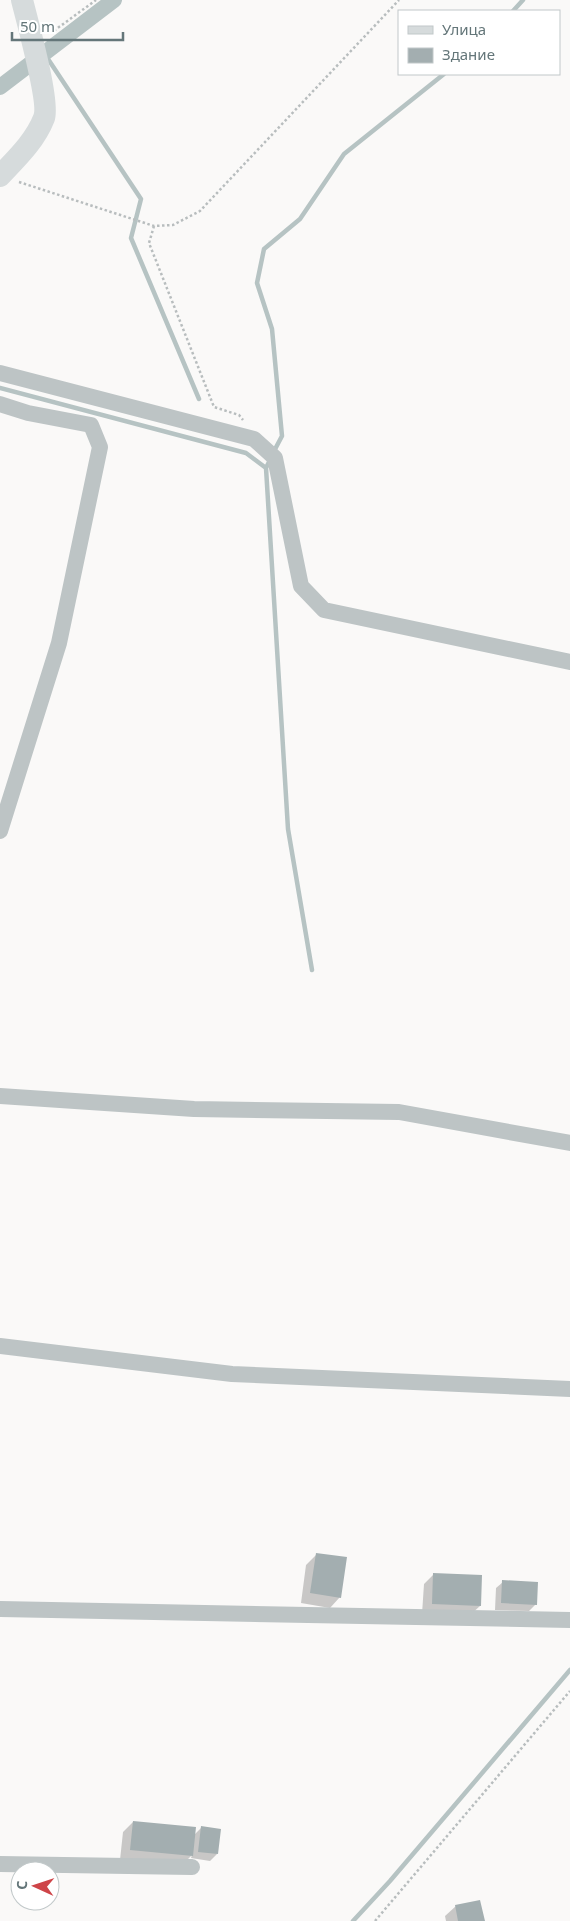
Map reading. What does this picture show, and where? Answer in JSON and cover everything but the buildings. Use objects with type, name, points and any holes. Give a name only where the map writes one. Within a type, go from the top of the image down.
[{"type":"street","points":[[0,176],[34,139],[45,115],[42,84],[22,0]]},
{"type":"street","points":[[0,373],[254,439],[275,458],[301,586],[324,610],[570,662]]},
{"type":"street","points":[[0,404],[28,413],[91,425],[100,447],[59,643],[0,831]]},
{"type":"street","points":[[0,1096],[194,1109],[399,1112],[570,1143]]},
{"type":"street","points":[[0,1346],[232,1374],[570,1389]]},
{"type":"street","points":[[0,1610],[570,1620]]},
{"type":"street","points":[[0,1864],[192,1867]]},
{"type":"path","points":[[30,35],[55,30],[96,0]]},
{"type":"path","points":[[0,176],[154,226],[173,225],[200,211],[399,0]]},
{"type":"path","points":[[154,226],[149,243],[214,406],[240,415],[254,439]]},
{"type":"path","points":[[375,1921],[570,1691]]},
{"type":"waterway","points":[[0,87],[114,0]]},
{"type":"waterway","points":[[514,10],[523,0]]},
{"type":"waterway","points":[[46,56],[141,199],[131,238],[199,399]]},
{"type":"waterway","points":[[273,453],[282,436],[272,329],[257,283],[264,249],[300,219],[344,154],[443,75]]},
{"type":"waterway","points":[[0,388],[246,453],[266,468]]},
{"type":"waterway","points":[[270,460],[266,468],[288,829],[312,970]]},
{"type":"waterway","points":[[353,1921],[390,1881],[570,1670]]}]
